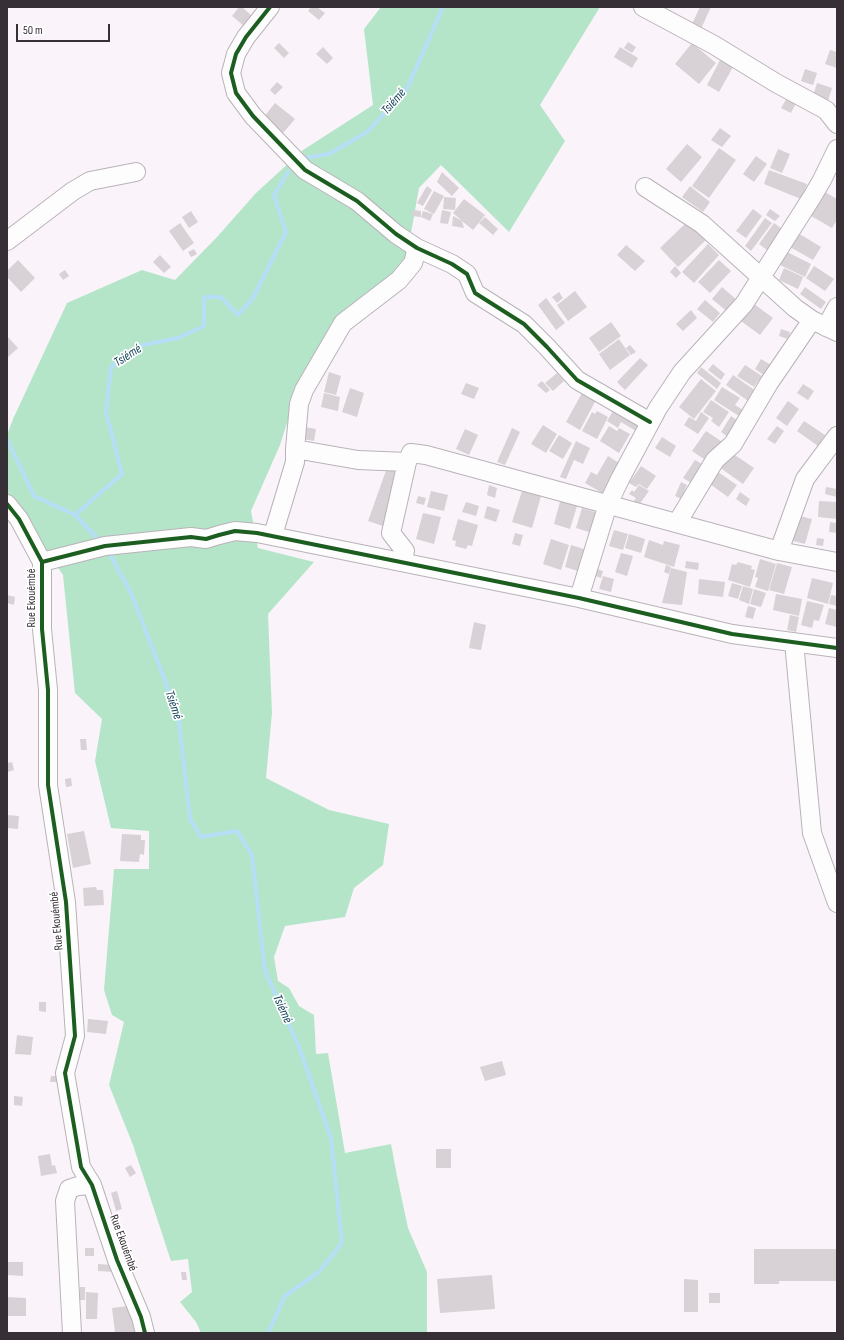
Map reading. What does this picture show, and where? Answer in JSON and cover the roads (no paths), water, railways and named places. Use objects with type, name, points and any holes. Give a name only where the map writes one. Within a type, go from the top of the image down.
[{"type":"street","points":[[270,7],[246,37],[236,54],[231,74],[236,93],[253,116],[305,170],[357,201],[396,234],[417,248],[452,264],[467,274],[474,293],[524,324],[577,380],[650,422]]},
{"type":"street","points":[[643,7],[714,45],[776,83],[826,110],[837,124]]},
{"type":"street","points":[[579,598],[608,504],[650,422],[682,372],[744,304],[812,197],[837,149]]},
{"type":"street","points":[[7,240],[73,191],[90,181],[136,172]]},
{"type":"street","points":[[645,187],[702,224],[795,308],[825,326]]},
{"type":"street","points":[[273,535],[295,462],[294,449],[299,404],[304,390],[343,323],[399,280],[413,263],[417,248]]},
{"type":"street","points":[[677,523],[715,460],[733,444],[769,383],[825,326],[837,307]]},
{"type":"street","points":[[779,551],[805,479],[837,436]]},
{"type":"street","points":[[294,449],[358,460],[407,462]]},
{"type":"street","points":[[402,562],[405,551],[391,533],[407,462],[411,453],[426,455],[779,551],[837,562]]},
{"type":"street","name":"Rue Ekouémbé","points":[[7,504],[19,519],[42,562],[42,629],[48,690],[48,785],[66,902],[75,1036],[65,1073],[81,1167],[92,1185],[118,1260],[141,1317],[145,1333]]},
{"type":"street","points":[[42,562],[105,546],[190,537],[206,539],[235,532],[257,532],[579,598],[732,634],[837,648]]},
{"type":"street","points":[[794,642],[812,833],[837,903]]},
{"type":"street","points":[[72,1333],[65,1201],[69,1189],[78,1186],[92,1185]]},
{"type":"waterway","name":"Tsiémé","points":[[305,158],[329,154],[367,132],[407,89],[443,7]]},
{"type":"waterway","name":"Tsiémé","points":[[101,542],[75,515],[122,474],[106,412],[111,367],[143,345],[178,338],[204,326],[204,297],[221,297],[238,315],[253,298],[286,232],[274,195],[288,172]]},
{"type":"waterway","points":[[7,439],[34,496],[75,515]]},
{"type":"waterway","name":"Tsiémé","points":[[108,551],[131,593],[178,714],[190,819],[201,837],[237,831],[252,855],[265,971],[299,1047],[331,1138],[342,1243],[319,1272],[285,1296],[268,1333]]}]
